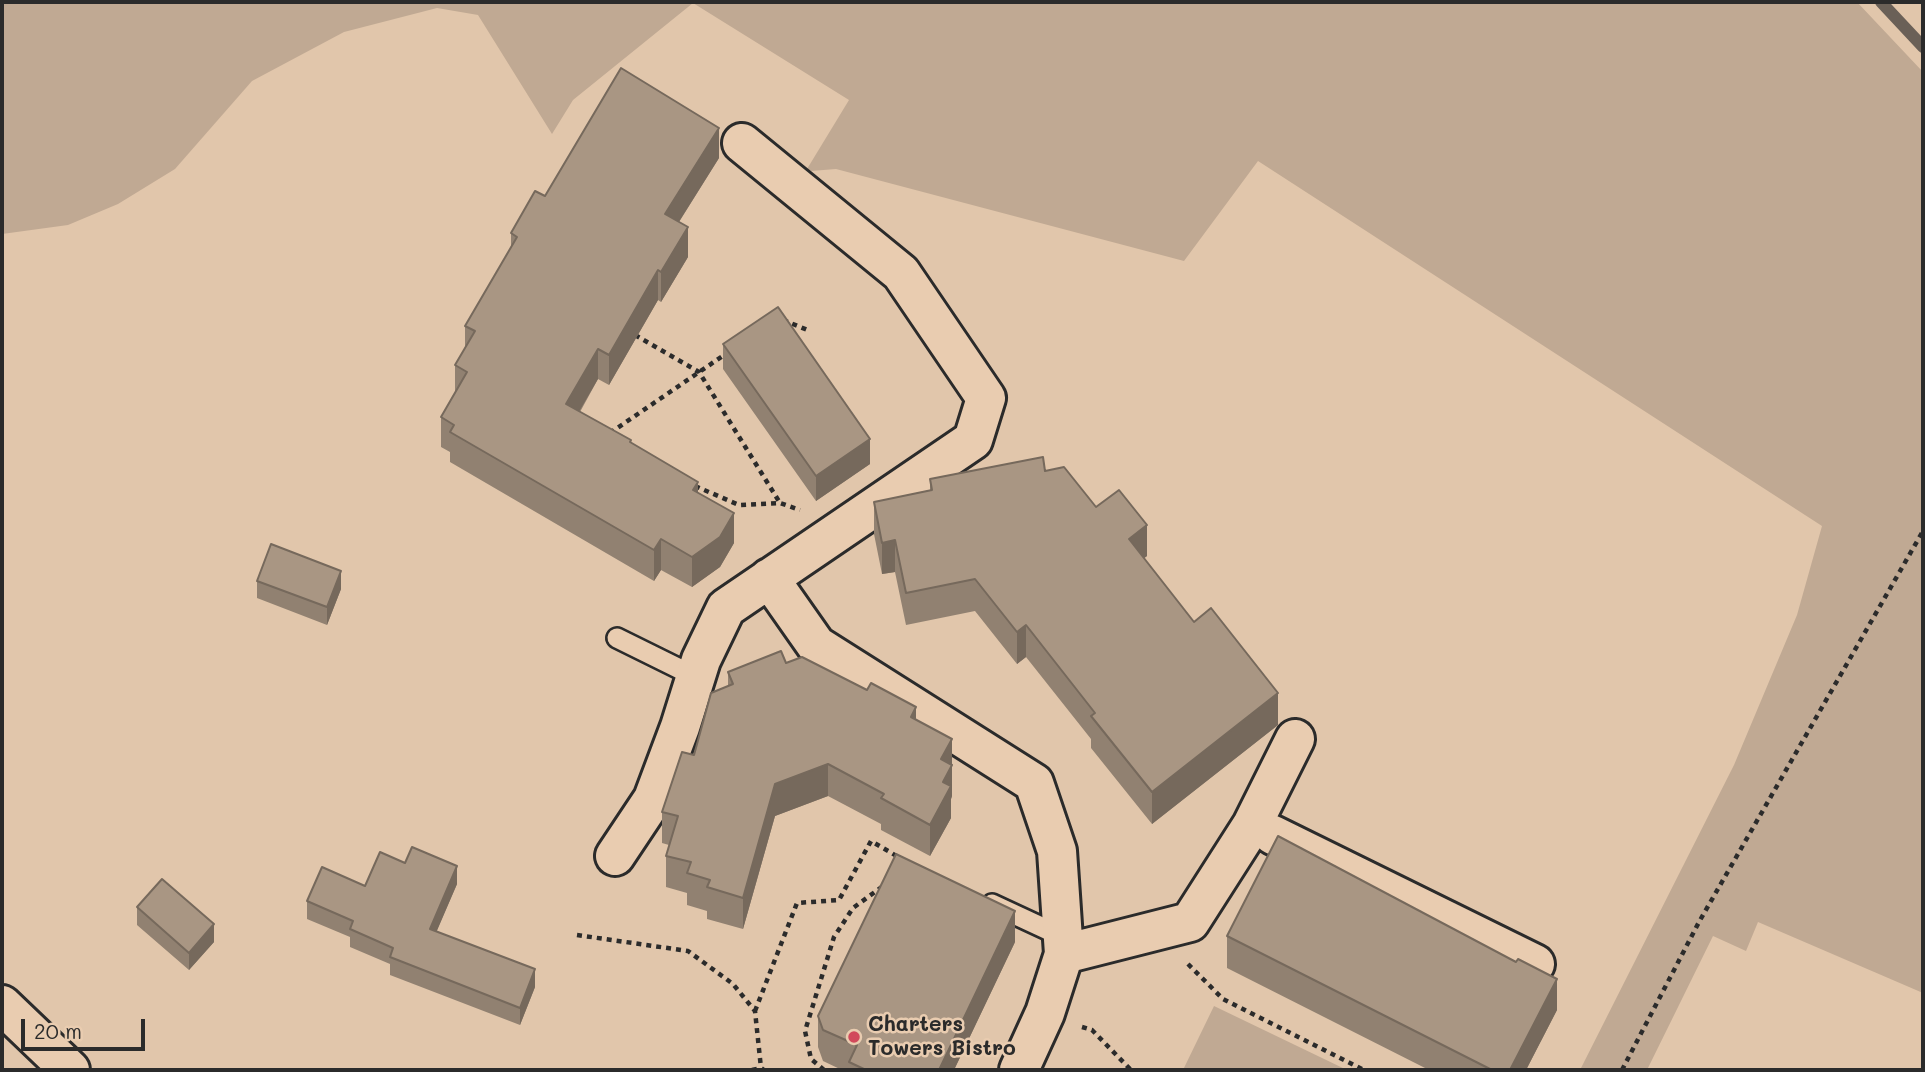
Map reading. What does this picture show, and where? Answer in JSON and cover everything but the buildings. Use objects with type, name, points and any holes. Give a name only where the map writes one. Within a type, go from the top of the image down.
[{"type":"street","points":[[615,856],[653,799],[701,660],[726,608],[973,440],[986,398],[901,273],[742,143]]},
{"type":"street","points":[[769,578],[816,645],[1034,783],[1057,851],[1064,945],[1045,1013],[1019,1070]]},
{"type":"street","points":[[1064,945],[1190,922],[1252,825],[1295,739]]},
{"type":"street","points":[[1252,825],[1535,964]]},
{"type":"street","points":[[2,1005],[70,1070]]},
{"type":"lane","points":[[617,638],[696,677]]},
{"type":"lane","points":[[975,897],[1064,945]]},
{"type":"path","points":[[778,318],[810,331]]},
{"type":"path","points":[[625,330],[699,372],[780,503]]},
{"type":"path","points":[[600,440],[733,349]]},
{"type":"path","points":[[689,484],[739,505],[780,503],[803,510],[825,540]]},
{"type":"path","points":[[1622,1070],[1699,922],[1923,531]]},
{"type":"path","points":[[752,1070],[762,1069],[755,1011],[797,903],[839,900],[871,841],[904,860]]},
{"type":"path","points":[[824,1070],[811,1059],[805,1031],[834,937],[853,908],[884,885],[894,882]]},
{"type":"path","points":[[1175,926],[1189,966],[1223,999],[1364,1070]]},
{"type":"path","points":[[577,935],[688,951],[733,984],[755,1011]]},
{"type":"path","points":[[1045,1013],[1093,1030],[1132,1070]]},
{"type":"shaded area","points":[[9,2],[1857,2],[1923,72],[1923,993],[1758,922],[1746,951],[1713,936],[1647,1070],[1580,1070],[1734,765],[1797,615],[1822,526],[1258,161],[1184,261],[836,169],[807,169],[849,100],[693,3],[573,100],[552,134],[478,15],[437,8],[344,32],[252,81],[175,169],[118,204],[68,225],[2,234],[2,5]]},
{"type":"shaded area","points":[[1214,1006],[1347,1070],[1183,1070]]},
{"type":"waterway","points":[[1881,2],[1923,47]]},
{"type":"place","name":"Charters Towers Bistro","points":[[854,1037]]}]
